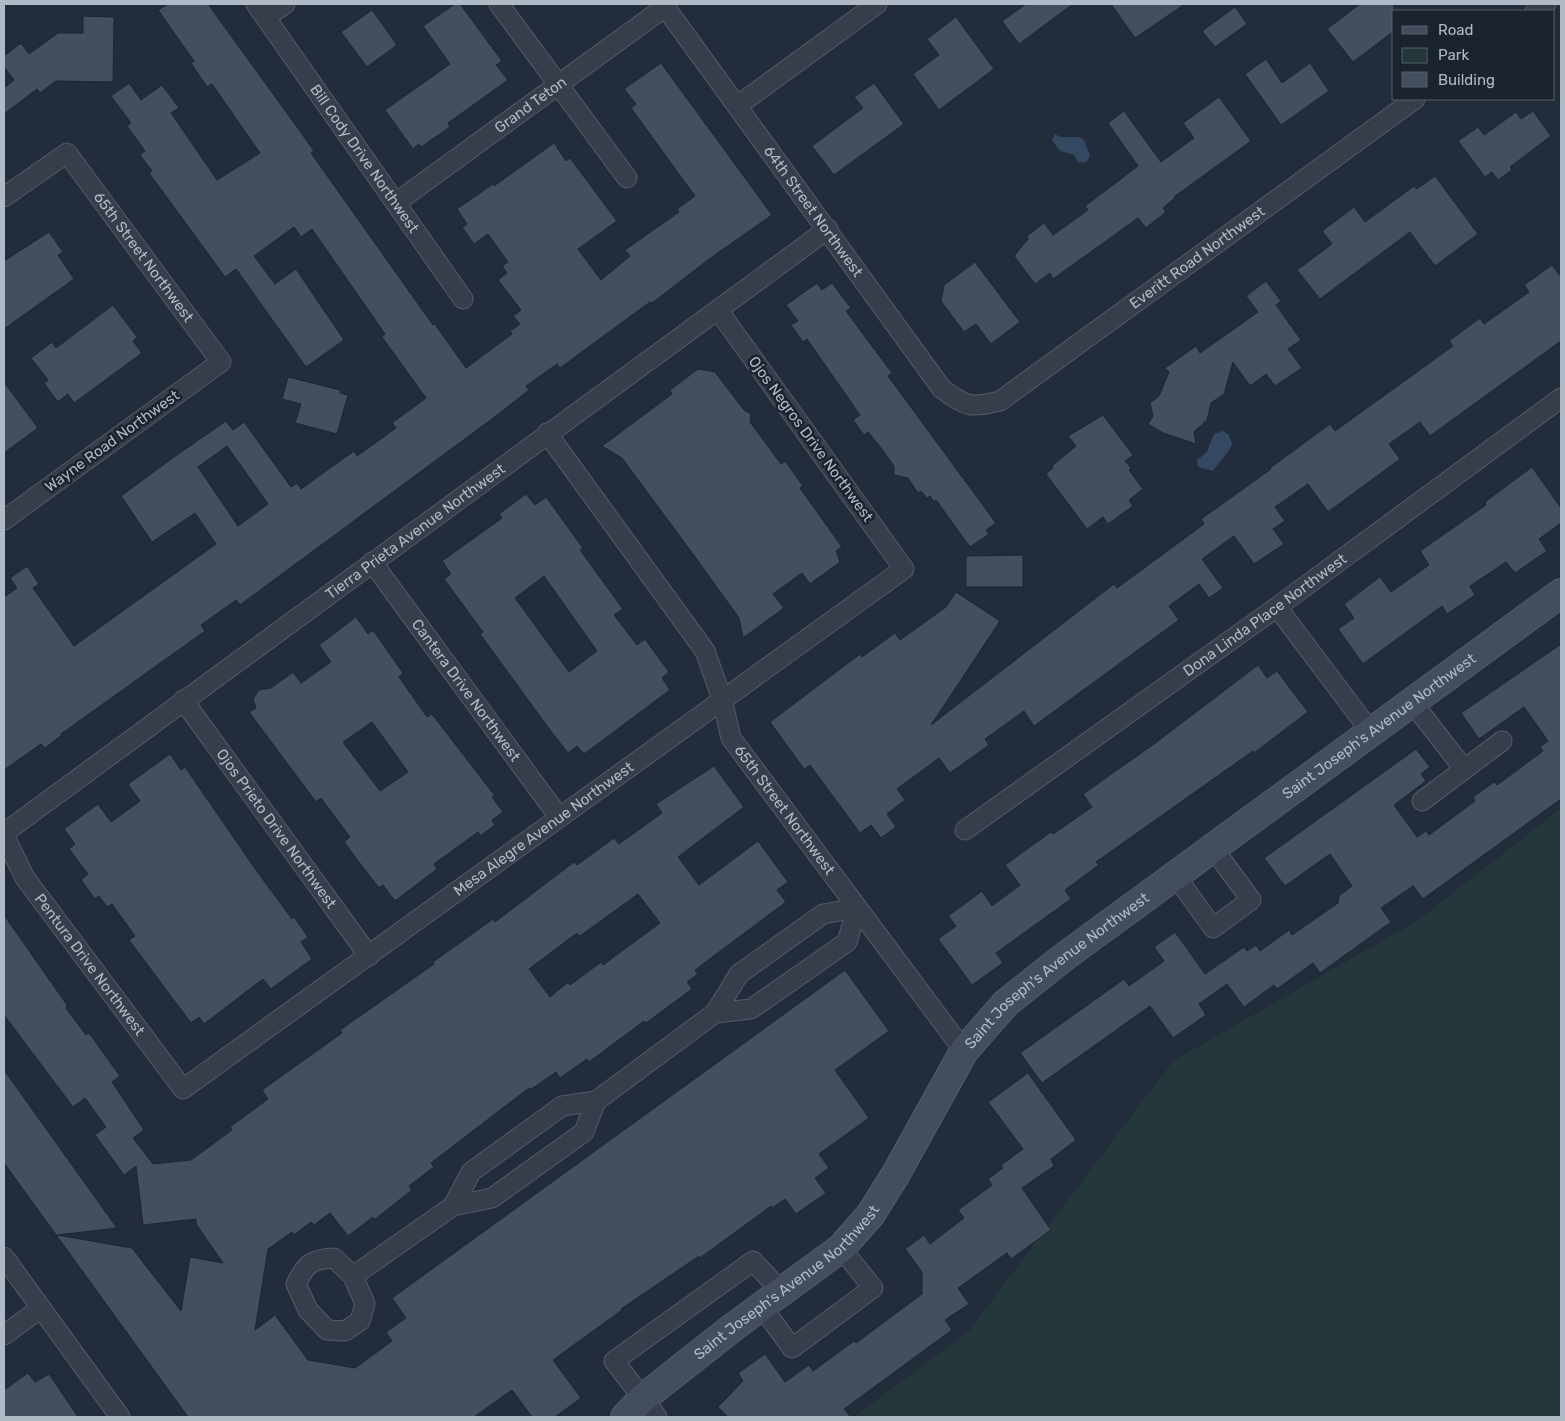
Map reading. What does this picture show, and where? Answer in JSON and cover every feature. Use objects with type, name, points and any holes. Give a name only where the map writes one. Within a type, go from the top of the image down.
[{"type":"street","name":"Bill Cody Drive Northwest","points":[[285,4],[261,10],[463,299]]},
{"type":"street","points":[[499,4],[627,178]]},
{"type":"street","points":[[738,106],[877,4]]},
{"type":"street","name":"Grand Teton","points":[[397,202],[664,5]]},
{"type":"street","name":"64th Street Northwest","points":[[664,5],[942,389],[959,402],[975,406]]},
{"type":"street","name":"Everitt Road Northwest","points":[[975,406],[1000,401],[1414,100]]},
{"type":"street","name":"65th Street Northwest","points":[[4,197],[67,153],[221,362]]},
{"type":"street","name":"Tierra Prieta Avenue Northwest","points":[[4,834],[183,700],[828,230]]},
{"type":"street","name":"Ojos Negros Drive Northwest","points":[[718,310],[904,569]]},
{"type":"street","name":"Wayne Road Northwest","points":[[4,520],[221,362]]},
{"type":"street","name":"Dona Linda Place Northwest","points":[[965,830],[1277,607],[1561,398]]},
{"type":"street","name":"65th Street Northwest","points":[[547,434],[704,651],[722,699],[731,738],[964,1051]]},
{"type":"street","name":"Cantera Drive Northwest","points":[[372,562],[559,817]]},
{"type":"street","name":"Mesa Alegre Avenue Northwest","points":[[184,1089],[904,569]]},
{"type":"street","name":"Saint Joseph's Avenue Northwest","points":[[642,1411],[772,1299],[841,1248],[871,1214],[898,1172],[964,1051],[1006,1003],[1064,957],[1561,593]]},
{"type":"street","points":[[1277,607],[1371,732]]},
{"type":"street","name":"Ojos Prieto Drive Northwest","points":[[183,700],[369,956]]},
{"type":"street","points":[[1412,702],[1464,769]]},
{"type":"street","points":[[1422,801],[1502,741]]},
{"type":"street","name":"Pentura Drive Northwest","points":[[4,834],[25,878],[184,1089]]},
{"type":"street","points":[[1175,876],[1213,928],[1251,900],[1213,848]]},
{"type":"street","points":[[453,1206],[471,1172],[562,1106],[596,1101],[715,1013],[739,974],[823,914],[857,908],[847,942],[751,1009],[715,1013]]},
{"type":"street","points":[[352,1276],[453,1206],[492,1198],[584,1132],[596,1101]]},
{"type":"street","points":[[642,1411],[614,1361],[753,1261],[772,1299],[792,1348],[873,1288],[841,1248]]},
{"type":"street","points":[[4,1257],[120,1417]]},
{"type":"street","points":[[4,1334],[41,1308]]},
{"type":"green space","points":[[1561,808],[1561,1417],[854,1417],[968,1332],[1173,1061],[1417,921]]},
{"type":"water","points":[[1055,134],[1060,137],[1080,137],[1084,140],[1090,155],[1088,160],[1084,163],[1078,162],[1074,155],[1060,151],[1052,140]]},
{"type":"water","points":[[1222,431],[1228,434],[1232,443],[1229,450],[1213,471],[1198,467],[1197,460],[1207,452],[1214,434]]},
{"type":"building","points":[[168,4],[208,4],[314,151],[311,153],[433,325],[434,323],[466,368],[512,334],[510,331],[520,324],[513,316],[521,310],[498,280],[507,273],[502,266],[508,262],[488,234],[474,244],[462,227],[467,224],[457,209],[493,184],[494,186],[554,143],[566,161],[570,158],[617,221],[578,249],[601,280],[630,256],[625,250],[679,212],[677,209],[695,196],[631,108],[636,104],[624,89],[661,63],[772,215],[560,368],[557,364],[526,386],[529,390],[500,413],[240,605],[236,600],[201,625],[205,631],[61,734],[45,748],[41,744],[4,770],[4,597],[17,588],[10,578],[27,566],[39,584],[33,588],[74,646],[216,544],[195,513],[152,542],[121,496],[174,457],[226,421],[233,430],[244,422],[291,487],[297,483],[301,489],[354,451],[357,456],[396,428],[392,423],[426,398],[382,337],[385,334],[312,229],[301,237],[294,227],[254,256],[275,284],[296,269],[344,340],[306,367],[236,269],[225,277],[149,173],[152,171],[140,155],[145,151],[127,126],[131,123],[111,96],[129,83],[141,100],[162,85],[179,108],[171,113],[217,180],[260,153],[212,84],[207,87],[191,63],[194,61],[158,10]],"holes":[[[227,446],[268,504],[238,526],[198,467]]]},
{"type":"building","points":[[455,4],[460,4],[502,61],[496,65],[508,80],[448,123],[450,127],[421,147],[419,144],[413,149],[385,110],[450,64],[423,26]]},
{"type":"building","points":[[1026,4],[1073,4],[1019,44],[1002,21]]},
{"type":"building","points":[[1111,4],[1185,4],[1135,38]]},
{"type":"building","points":[[1360,4],[1394,4],[1394,10],[1392,10],[1392,33],[1353,62],[1327,29]]},
{"type":"building","points":[[1235,7],[1247,24],[1215,47],[1202,31]]},
{"type":"building","points":[[372,10],[397,45],[367,67],[341,32]]},
{"type":"building","points":[[83,16],[114,17],[113,82],[56,81],[40,93],[37,89],[4,114],[4,88],[14,80],[4,67],[4,56],[21,43],[29,54],[58,33],[83,33]]},
{"type":"building","points":[[956,17],[994,69],[939,110],[913,74],[939,55],[927,39]]},
{"type":"building","points":[[1266,59],[1282,83],[1310,63],[1329,91],[1281,125],[1245,74]]},
{"type":"building","points":[[874,83],[904,124],[834,175],[812,146],[863,108],[854,97]]},
{"type":"building","points":[[1219,97],[1251,141],[1174,197],[1163,208],[1166,212],[1146,228],[1138,218],[1053,279],[1050,273],[1035,284],[1014,256],[1028,239],[1027,236],[1044,223],[1053,235],[1088,210],[1085,206],[1138,166],[1108,123],[1124,111],[1161,162],[1194,138],[1183,123]]},
{"type":"building","points":[[1533,111],[1551,136],[1510,167],[1512,170],[1498,180],[1492,172],[1485,177],[1458,141],[1478,127],[1484,135],[1516,112],[1521,119]]},
{"type":"building","points":[[1435,176],[1478,234],[1435,266],[1410,232],[1320,299],[1297,270],[1332,244],[1322,231],[1354,207],[1365,222],[1414,186],[1417,189]]},
{"type":"building","points":[[49,232],[63,252],[58,255],[74,279],[4,329],[4,261]]},
{"type":"building","points":[[975,262],[1020,322],[991,344],[976,324],[964,332],[941,301],[944,285]]},
{"type":"building","points":[[1552,265],[1561,277],[1561,341],[1430,436],[1420,422],[1389,444],[1400,459],[1328,512],[1308,484],[1275,507],[1285,521],[1273,529],[1284,544],[1254,564],[1234,536],[1202,559],[1223,588],[1209,598],[1199,584],[1169,606],[1179,620],[1034,726],[1024,711],[985,739],[989,745],[950,773],[939,758],[897,789],[905,800],[887,814],[896,827],[881,838],[871,825],[860,833],[810,765],[804,769],[770,722],[860,654],[862,657],[895,633],[900,640],[946,607],[956,592],[1000,621],[931,725],[1114,584],[1117,588],[1204,524],[1201,519],[1330,424],[1335,431],[1453,346],[1449,341],[1480,318],[1484,324],[1529,292],[1524,285]]},
{"type":"building","points":[[1266,281],[1281,301],[1276,305],[1301,340],[1288,349],[1302,368],[1275,386],[1266,374],[1250,386],[1233,362],[1224,394],[1211,403],[1207,420],[1194,432],[1196,444],[1163,433],[1148,424],[1153,416],[1150,403],[1159,396],[1169,372],[1165,368],[1196,346],[1200,353],[1258,312],[1246,296]]},
{"type":"building","points":[[817,283],[822,290],[832,283],[851,308],[846,311],[892,373],[888,376],[996,523],[986,530],[989,534],[970,547],[936,500],[934,502],[930,496],[927,498],[921,491],[918,493],[908,478],[894,475],[894,466],[881,448],[868,432],[864,435],[853,420],[860,415],[807,339],[803,342],[791,325],[798,321],[786,305]]},
{"type":"building","points":[[113,305],[137,337],[133,341],[142,353],[74,403],[68,394],[58,402],[44,383],[48,380],[31,358],[52,342],[56,348]]},
{"type":"building","points":[[698,369],[715,372],[744,410],[751,414],[750,422],[781,464],[785,461],[803,486],[800,488],[842,547],[836,551],[840,562],[810,584],[802,573],[773,594],[784,608],[743,638],[739,618],[701,565],[622,458],[602,446],[672,394],[670,390]]},
{"type":"building","points":[[288,377],[340,390],[340,393],[348,395],[337,434],[295,423],[301,404],[282,399]]},
{"type":"building","points":[[4,382],[38,428],[4,453]]},
{"type":"building","points":[[1103,415],[1133,455],[1125,461],[1131,468],[1129,470],[1143,489],[1129,500],[1133,506],[1108,524],[1103,517],[1087,529],[1046,474],[1053,468],[1052,466],[1076,446],[1068,436]]},
{"type":"building","points":[[1532,467],[1561,508],[1561,523],[1539,539],[1547,551],[1515,573],[1506,562],[1470,586],[1475,595],[1447,614],[1442,606],[1363,664],[1338,629],[1354,618],[1344,604],[1380,577],[1391,592],[1429,565],[1420,551],[1486,505],[1485,502]]},
{"type":"building","points":[[526,494],[535,505],[546,497],[583,548],[580,550],[623,609],[614,615],[637,645],[645,639],[669,672],[662,678],[670,690],[584,754],[577,746],[568,753],[480,634],[483,632],[444,579],[451,574],[442,561],[502,518],[499,514]],"holes":[[[544,576],[597,651],[569,672],[515,598]]]},
{"type":"building","points":[[1023,555],[1023,587],[966,587],[966,556]]},
{"type":"building","points":[[356,617],[368,634],[373,630],[403,673],[399,677],[427,717],[432,714],[495,796],[492,797],[503,812],[492,820],[495,825],[480,836],[478,832],[434,864],[437,869],[395,901],[383,885],[379,888],[344,842],[350,837],[321,798],[316,802],[249,712],[256,708],[253,699],[259,690],[271,688],[293,672],[301,683],[331,662],[319,645]],"holes":[[[372,722],[408,772],[380,791],[343,742]]]},
{"type":"building","points":[[1561,644],[1561,799],[1423,899],[1413,886],[1381,908],[1391,922],[1320,973],[1313,963],[1277,989],[1274,985],[1244,1007],[1227,984],[1199,1004],[1206,1015],[1173,1038],[1150,1006],[1042,1083],[1020,1053],[1124,979],[1129,986],[1164,961],[1154,947],[1175,932],[1205,974],[1244,947],[1247,951],[1256,945],[1260,951],[1289,930],[1292,935],[1338,903],[1339,896],[1352,886],[1330,854],[1285,886],[1264,858],[1416,749],[1430,767],[1421,774],[1426,781],[1394,805],[1417,837],[1426,831],[1429,835],[1475,801],[1473,797],[1494,782],[1497,785],[1543,751],[1540,747],[1548,741],[1524,707],[1479,739],[1461,713]]},
{"type":"building","points":[[1258,665],[1267,678],[1277,671],[1308,712],[1254,753],[1253,751],[1096,862],[1099,865],[1065,890],[1071,899],[996,953],[1003,963],[972,985],[938,939],[956,926],[948,916],[982,891],[992,906],[1020,885],[1005,865],[1051,832],[1053,834],[1092,807],[1083,794],[1154,744]]},
{"type":"building","points":[[170,754],[181,770],[185,767],[256,870],[292,919],[294,917],[308,937],[301,942],[312,959],[271,989],[263,979],[204,1024],[199,1017],[191,1023],[129,940],[135,936],[112,904],[107,907],[99,896],[95,899],[81,880],[88,874],[69,849],[75,844],[64,829],[98,804],[111,822],[140,801],[128,784]]},
{"type":"building","points":[[714,766],[744,807],[678,857],[699,885],[758,841],[788,882],[777,890],[786,902],[695,970],[698,974],[687,982],[692,989],[646,1023],[644,1021],[589,1062],[587,1059],[560,1078],[556,1072],[530,1090],[529,1088],[431,1163],[434,1167],[409,1186],[412,1190],[374,1220],[373,1217],[348,1236],[330,1213],[314,1225],[311,1222],[294,1235],[292,1232],[268,1249],[255,1330],[275,1315],[308,1360],[355,1368],[392,1341],[386,1332],[406,1318],[392,1298],[845,970],[889,1031],[835,1070],[869,1118],[819,1154],[829,1168],[815,1178],[826,1193],[796,1214],[785,1199],[772,1208],[771,1206],[700,1258],[699,1256],[621,1309],[553,1360],[581,1398],[555,1417],[532,1417],[512,1390],[474,1417],[188,1417],[4,1163],[4,1070],[117,1228],[57,1235],[132,1248],[181,1311],[190,1257],[223,1263],[196,1224],[196,1219],[143,1225],[136,1166],[124,1175],[95,1135],[106,1127],[85,1098],[73,1107],[4,1015],[4,915],[67,1005],[66,1008],[86,1035],[89,1033],[120,1076],[112,1082],[144,1130],[133,1138],[153,1164],[191,1160],[232,1130],[230,1127],[268,1099],[262,1090],[342,1033],[340,1030],[434,964],[433,962],[493,919],[495,922],[574,862],[577,865],[614,838],[619,844],[662,813],[656,804]],"holes":[[[638,894],[660,923],[603,965],[601,962],[570,985],[568,982],[550,997],[529,969],[577,933],[580,936]]]},
{"type":"building","points":[[1028,1073],[1076,1140],[1051,1159],[1054,1166],[1022,1188],[1051,1230],[1011,1259],[1007,1253],[958,1288],[969,1304],[945,1320],[952,1330],[844,1409],[851,1417],[728,1417],[718,1407],[743,1381],[738,1373],[765,1354],[785,1382],[809,1365],[813,1371],[854,1341],[856,1343],[922,1294],[922,1272],[905,1249],[924,1235],[930,1244],[964,1218],[958,1210],[992,1185],[988,1179],[1003,1168],[1001,1165],[1023,1149],[988,1102]]},
{"type":"building","points":[[28,1373],[35,1382],[49,1374],[78,1417],[4,1417],[4,1390]]}]
